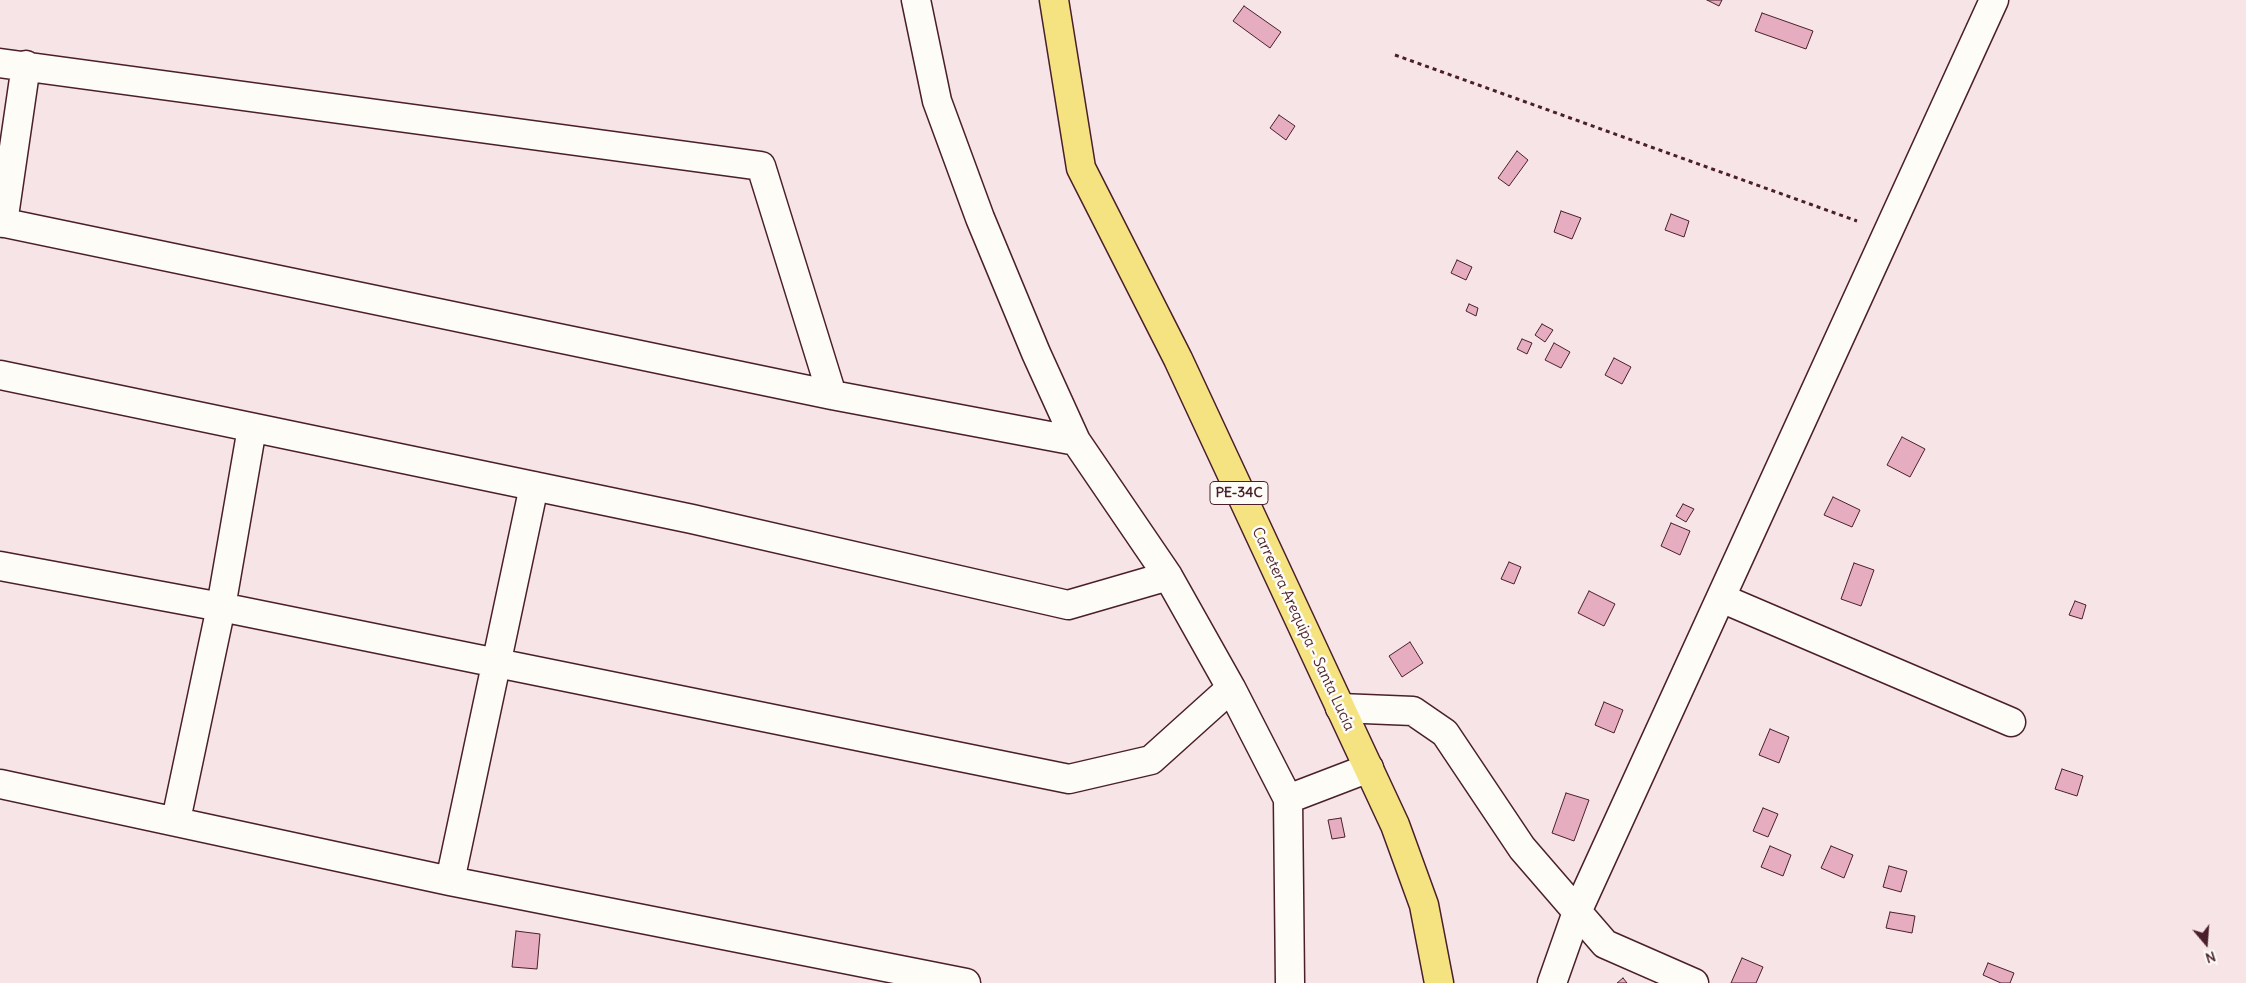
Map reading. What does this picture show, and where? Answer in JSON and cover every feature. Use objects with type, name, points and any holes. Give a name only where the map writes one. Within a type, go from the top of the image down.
[{"type":"main road","name":"Carretera Arequipa - Santa Lucía","points":[[1054,0],[1081,168],[1178,359],[1395,825],[1424,905],[1440,983]]},
{"type":"street","points":[[916,0],[937,101],[987,236],[1036,353],[1076,441],[1168,576],[1231,688],[1288,799],[1290,983]]},
{"type":"street","points":[[1552,983],[1577,912],[1994,0]]},
{"type":"street","points":[[832,395],[761,166],[13,64],[1,223],[832,395],[1076,441]]},
{"type":"street","points":[[0,376],[692,519],[1068,605],[1168,576]]},
{"type":"street","points":[[176,820],[221,606],[252,428]]},
{"type":"street","points":[[450,881],[534,486]]},
{"type":"street","points":[[0,566],[221,606],[1069,779],[1151,760],[1231,688]]},
{"type":"street","points":[[1721,598],[2011,722]]},
{"type":"street","points":[[1340,708],[1413,711],[1445,733],[1522,848],[1605,944],[1694,983]]},
{"type":"street","points":[[1288,799],[1369,768]]},
{"type":"street","points":[[0,784],[176,820],[450,881],[966,983]]},
{"type":"path","points":[[1395,55],[1888,233]]},
{"type":"building","points":[[1707,0],[1722,0],[1719,6]]},
{"type":"building","points":[[1244,6],[1281,32],[1270,48],[1233,21]]},
{"type":"building","points":[[1762,13],[1813,31],[1806,49],[1755,31]]},
{"type":"building","points":[[1279,115],[1295,126],[1286,140],[1270,128]]},
{"type":"building","points":[[1517,151],[1528,160],[1509,186],[1498,178]]},
{"type":"building","points":[[1561,211],[1581,218],[1572,239],[1554,232]]},
{"type":"building","points":[[1671,214],[1689,221],[1684,237],[1665,230]]},
{"type":"building","points":[[1457,260],[1472,267],[1466,280],[1451,273]]},
{"type":"building","points":[[1469,304],[1478,308],[1476,316],[1466,311]]},
{"type":"building","points":[[1542,324],[1553,330],[1545,342],[1535,335]]},
{"type":"building","points":[[1522,339],[1532,343],[1527,354],[1517,349]]},
{"type":"building","points":[[1554,343],[1570,352],[1561,368],[1545,360]]},
{"type":"building","points":[[1614,358],[1631,367],[1622,384],[1605,375]]},
{"type":"building","points":[[1902,437],[1925,449],[1910,477],[1887,465]]},
{"type":"building","points":[[1833,497],[1860,510],[1852,527],[1824,515]]},
{"type":"building","points":[[1683,504],[1694,509],[1686,522],[1676,516]]},
{"type":"building","points":[[1671,523],[1690,531],[1680,555],[1661,546]]},
{"type":"building","points":[[1509,562],[1521,567],[1514,584],[1501,579]]},
{"type":"building","points":[[1854,563],[1874,570],[1861,606],[1841,599]]},
{"type":"building","points":[[1589,591],[1615,604],[1604,626],[1578,613]]},
{"type":"building","points":[[2075,601],[2086,605],[2082,619],[2069,615]]},
{"type":"building","points":[[1410,642],[1423,663],[1402,677],[1389,656]]},
{"type":"building","points":[[1604,702],[1623,710],[1614,733],[1595,725]]},
{"type":"building","points":[[1770,729],[1789,737],[1779,763],[1759,755]]},
{"type":"building","points":[[2062,769],[2083,776],[2077,796],[2055,789]]},
{"type":"building","points":[[1566,793],[1589,800],[1574,841],[1552,833]]},
{"type":"building","points":[[1763,808],[1778,814],[1768,837],[1753,831]]},
{"type":"building","points":[[1341,818],[1345,837],[1332,839],[1328,820]]},
{"type":"building","points":[[1770,846],[1791,855],[1783,876],[1761,867]]},
{"type":"building","points":[[1831,846],[1853,855],[1844,878],[1821,868]]},
{"type":"building","points":[[1889,866],[1907,871],[1901,892],[1883,887]]},
{"type":"building","points":[[1890,912],[1915,916],[1912,933],[1886,928]]},
{"type":"building","points":[[516,931],[540,934],[537,969],[512,967]]},
{"type":"building","points":[[1742,958],[1763,967],[1756,983],[1731,983]]},
{"type":"building","points":[[1988,963],[2014,973],[2010,983],[2001,983],[1983,975]]},
{"type":"building","points":[[1623,978],[1627,983],[1617,983]]}]
